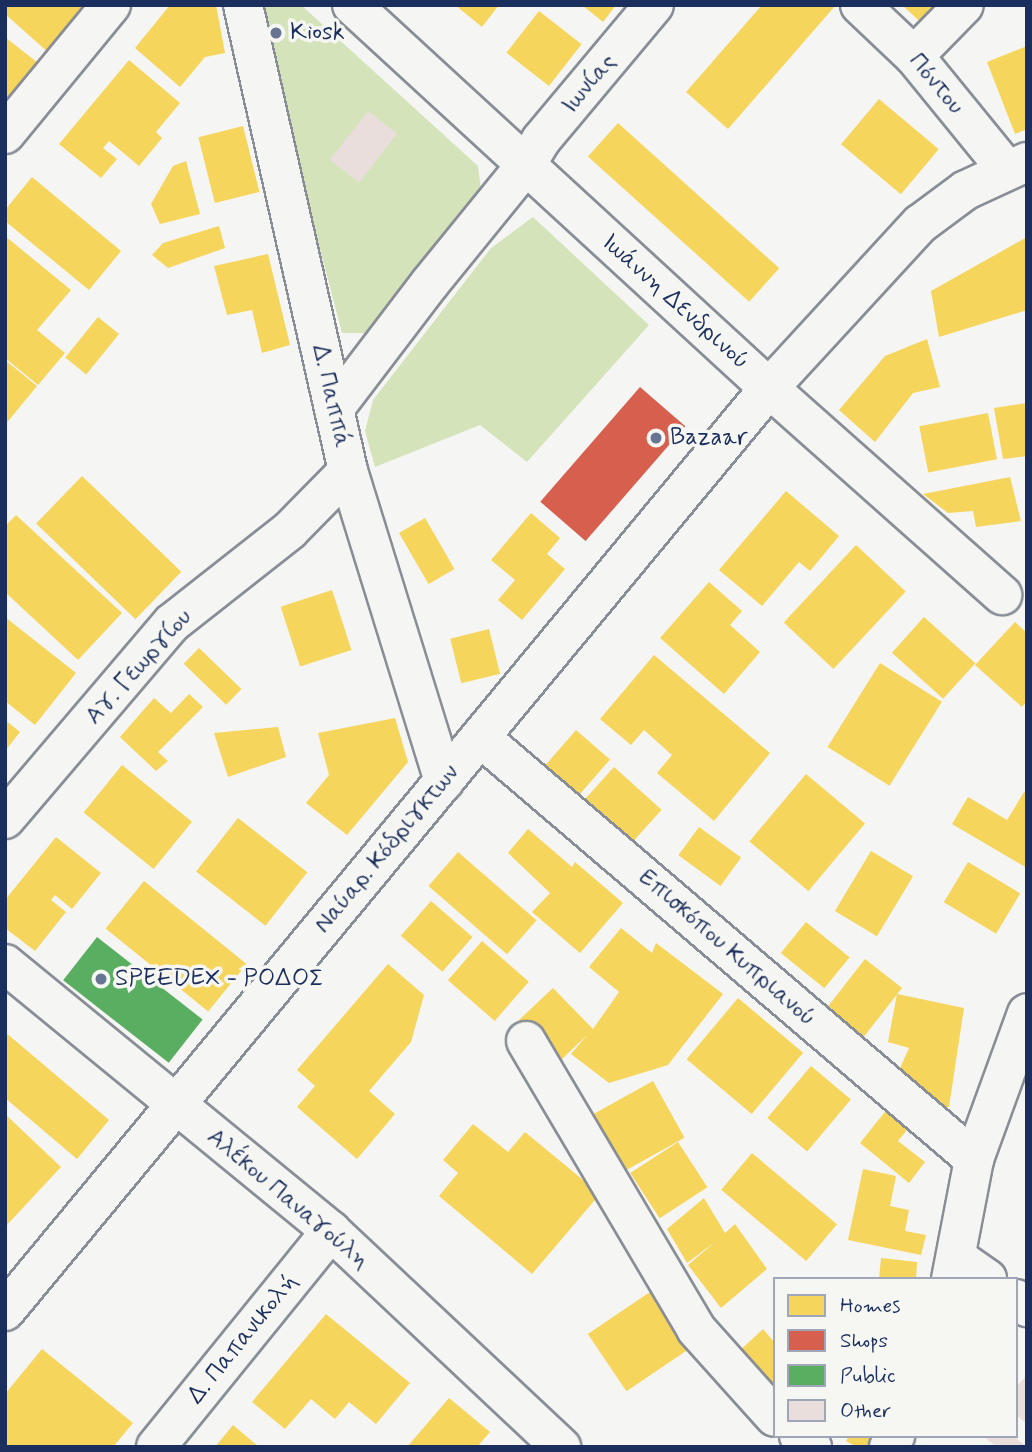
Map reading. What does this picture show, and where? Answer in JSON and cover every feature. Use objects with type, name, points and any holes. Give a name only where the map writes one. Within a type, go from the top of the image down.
[{"type":"street","points":[[5,134],[111,5]]},
{"type":"street","name":"Δ. Παππά","points":[[243,5],[348,471],[444,781]]},
{"type":"street","name":"Ιωάννη Δενδρινού","points":[[352,5],[769,388],[1002,596]]},
{"type":"street","name":"Ιωνίας","points":[[334,409],[430,283],[526,165],[541,141],[654,5]]},
{"type":"street","name":"Πόντου","points":[[860,5],[914,56],[1016,166]]},
{"type":"street","points":[[914,56],[964,5]]},
{"type":"street","name":"Ναύαρ. Κόδριγκτων","points":[[5,1311],[769,388],[920,224],[967,190],[1016,166]]},
{"type":"street","name":"Αγ. Γεωργίου","points":[[5,820],[172,623],[290,530],[348,471]]},
{"type":"street","name":"Επισκόπου Κυπριανού","points":[[480,737],[974,1159]]},
{"type":"street","name":"Αλέκου Παναγούλη","points":[[5,964],[175,1106],[331,1231],[561,1447]]},
{"type":"street","points":[[981,1277],[953,1268],[974,1159],[1027,1013]]},
{"type":"street","points":[[526,1041],[696,1329],[773,1415]]},
{"type":"street","name":"Δ. Παπανικολή","points":[[163,1444],[331,1231]]},
{"type":"green space","points":[[256,5],[301,5],[478,166],[481,190],[365,333],[342,333]]},
{"type":"green space","points":[[533,217],[649,325],[527,462],[480,425],[375,467],[365,431],[373,400],[491,248]]},
{"type":"building: Homes","points":[[5,5],[82,5],[89,11],[50,54],[5,14]]},
{"type":"building: Homes","points":[[170,5],[216,5],[225,53],[205,57],[180,87],[135,48]]},
{"type":"building: Homes","points":[[455,5],[499,5],[482,27]]},
{"type":"building: Homes","points":[[582,5],[616,5],[603,22]]},
{"type":"building: Homes","points":[[762,5],[835,6],[728,129],[686,92]]},
{"type":"building: Homes","points":[[902,5],[949,5],[928,29]]},
{"type":"building: Homes","points":[[539,11],[582,44],[549,86],[506,53]]},
{"type":"building: Homes","points":[[5,37],[43,67],[5,113]]},
{"type":"building: Homes","points":[[1027,46],[1027,129],[1015,134],[987,62]]},
{"type":"building: Homes","points":[[129,60],[180,103],[156,132],[162,138],[139,166],[109,141],[103,148],[117,159],[101,178],[59,144]]},
{"type":"building: Homes","points":[[879,99],[939,149],[901,194],[841,144]]},
{"type":"building: Homes","points":[[618,123],[779,268],[749,302],[588,156]]},
{"type":"building: Homes","points":[[243,126],[259,192],[215,203],[198,137]]},
{"type":"building: Homes","points":[[186,161],[200,214],[160,224],[151,204],[173,166]]},
{"type":"building: Homes","points":[[32,177],[121,251],[89,290],[5,221],[5,210]]},
{"type":"building: Homes","points":[[219,226],[225,248],[168,268],[152,255],[163,243]]},
{"type":"building: Homes","points":[[5,236],[71,290],[37,330],[65,353],[38,385],[5,358]]},
{"type":"building: Homes","points":[[1027,237],[1027,310],[939,337],[931,291]]},
{"type":"building: Homes","points":[[268,254],[290,345],[262,353],[252,310],[227,315],[214,266]]},
{"type":"building: Homes","points":[[98,317],[119,334],[86,374],[65,357]]},
{"type":"building: Homes","points":[[927,339],[940,387],[913,393],[875,442],[839,410],[885,356]]},
{"type":"building: Homes","points":[[5,360],[37,386],[5,425]]},
{"type":"building: Homes","points":[[1027,403],[1027,456],[1003,459],[994,408]]},
{"type":"building: Homes","points":[[988,413],[997,459],[928,472],[919,426]]},
{"type":"building: Homes","points":[[82,476],[181,572],[135,619],[36,523]]},
{"type":"building: Homes","points":[[1010,477],[1021,521],[976,527],[973,511],[948,513],[923,494]]},
{"type":"building: Homes","points":[[786,491],[839,536],[810,571],[799,562],[762,606],[719,570]]},
{"type":"building: Homes","points":[[531,513],[560,538],[547,554],[565,569],[522,620],[498,600],[515,580],[491,560]]},
{"type":"building: Homes","points":[[16,515],[122,613],[78,660],[5,592],[5,526]]},
{"type":"building: Homes","points":[[425,518],[455,569],[429,584],[399,533]]},
{"type":"building: Homes","points":[[856,545],[906,591],[833,669],[784,623]]},
{"type":"building: Homes","points":[[709,582],[742,611],[730,625],[760,652],[724,694],[660,638]]},
{"type":"building: Homes","points":[[332,590],[351,650],[300,667],[281,607]]},
{"type":"building: Homes","points":[[5,617],[76,673],[35,725],[5,701]]},
{"type":"building: Homes","points":[[924,617],[975,663],[943,699],[892,653]]},
{"type":"building: Homes","points":[[1015,622],[1027,633],[1027,701],[1022,707],[975,665]]},
{"type":"building: Homes","points":[[489,629],[500,674],[461,683],[450,639]]},
{"type":"building: Homes","points":[[199,648],[241,689],[226,705],[184,664]]},
{"type":"building: Homes","points":[[654,655],[770,753],[714,821],[657,773],[672,755],[644,730],[631,745],[600,719]]},
{"type":"building: Homes","points":[[880,663],[942,702],[889,786],[828,747]]},
{"type":"building: Homes","points":[[189,694],[203,707],[158,752],[168,761],[156,771],[120,737],[154,698],[171,713]]},
{"type":"building: Homes","points":[[395,718],[408,762],[347,835],[306,803],[329,775],[318,733]]},
{"type":"building: Homes","points":[[5,720],[20,732],[5,751]]},
{"type":"building: Homes","points":[[278,727],[286,757],[228,777],[214,733]]},
{"type":"building: Homes","points":[[576,730],[610,760],[573,802],[539,772]]},
{"type":"building: Homes","points":[[122,765],[192,822],[154,869],[84,812]]},
{"type":"building: Homes","points":[[614,767],[662,810],[622,854],[575,811]]},
{"type":"building: Homes","points":[[806,774],[865,823],[808,891],[749,841]]},
{"type":"building: Homes","points":[[1024,792],[1027,794],[1027,868],[952,824],[968,797],[1007,820]]},
{"type":"building: Homes","points":[[238,818],[307,872],[265,926],[196,872]]},
{"type":"building: Homes","points":[[699,827],[741,858],[720,886],[678,855]]},
{"type":"building: Homes","points":[[528,829],[572,867],[575,862],[623,903],[580,953],[532,912],[550,893],[508,853]]},
{"type":"building: Homes","points":[[56,837],[101,873],[72,909],[55,895],[51,900],[66,912],[35,951],[5,928],[5,900]]},
{"type":"building: Homes","points":[[871,851],[913,876],[877,936],[835,911]]},
{"type":"building: Homes","points":[[458,852],[536,920],[507,954],[428,886]]},
{"type":"building: Homes","points":[[968,862],[1020,893],[996,934],[944,902]]},
{"type":"building: Homes","points":[[144,881],[247,964],[208,1011],[106,928]]},
{"type":"building: Homes","points":[[431,901],[473,937],[442,972],[401,936]]},
{"type":"building: Homes","points":[[806,922],[850,957],[824,988],[781,953]]},
{"type":"building: Homes","points":[[621,928],[652,953],[656,943],[723,994],[668,1065],[609,1083],[571,1054],[587,1035],[559,1062],[519,1020],[553,988],[593,1029],[619,992],[589,967]]},
{"type":"building: Homes","points":[[482,941],[529,982],[495,1021],[448,980]]},
{"type":"building: Homes","points":[[865,959],[902,988],[863,1038],[826,1009]]},
{"type":"building: Homes","points":[[388,964],[424,995],[411,1042],[369,1091],[395,1114],[357,1159],[297,1107],[315,1086],[297,1070]]},
{"type":"building: Homes","points":[[897,994],[964,1008],[949,1107],[934,1109],[897,1075],[909,1048],[888,1042]]},
{"type":"building: Homes","points":[[738,998],[803,1053],[752,1114],[687,1059]]},
{"type":"building: Homes","points":[[5,1032],[109,1120],[77,1159],[5,1098]]},
{"type":"building: Homes","points":[[811,1066],[851,1099],[807,1152],[767,1118]]},
{"type":"building: Homes","points":[[653,1081],[685,1138],[625,1171],[594,1114]]},
{"type":"building: Homes","points":[[892,1103],[914,1121],[898,1141],[925,1162],[909,1183],[860,1143]]},
{"type":"building: Homes","points":[[5,1114],[61,1167],[5,1227]]},
{"type":"building: Homes","points":[[473,1124],[508,1152],[525,1132],[600,1194],[532,1274],[439,1196],[458,1173],[443,1160]]},
{"type":"building: Homes","points":[[678,1142],[707,1187],[660,1218],[630,1173]]},
{"type":"building: Homes","points":[[752,1153],[837,1224],[806,1261],[721,1190]]},
{"type":"building: Homes","points":[[863,1169],[896,1176],[890,1206],[909,1210],[905,1231],[926,1235],[921,1255],[848,1240]]},
{"type":"building: Homes","points":[[704,1198],[725,1233],[735,1224],[767,1269],[721,1308],[688,1265],[715,1242],[687,1263],[667,1229]]},
{"type":"building: Homes","points":[[881,1258],[917,1262],[916,1277],[879,1277]]},
{"type":"building: Homes","points":[[650,1292],[689,1349],[626,1391],[588,1334]]},
{"type":"building: Homes","points":[[326,1314],[410,1383],[376,1424],[349,1402],[335,1419],[311,1399],[285,1429],[252,1402]]},
{"type":"building: Homes","points":[[763,1329],[773,1341],[773,1389],[735,1355]]},
{"type":"building: Homes","points":[[42,1349],[133,1423],[113,1447],[5,1447],[5,1394]]},
{"type":"building: Homes","points":[[449,1398],[490,1432],[477,1447],[407,1447]]},
{"type":"building: Homes","points":[[233,1425],[259,1447],[215,1447]]},
{"type":"building: Homes","points":[[848,1438],[886,1438],[881,1447],[857,1447],[846,1441]]},
{"type":"building: Shops","points":[[640,387],[685,426],[586,541],[540,502]]},
{"type":"building: Public","points":[[97,937],[203,1019],[169,1063],[63,980]]},
{"type":"building: Other","points":[[368,111],[397,134],[359,183],[330,160]]},
{"type":"building: Other","points":[[1027,1375],[1027,1424],[1018,1417],[1018,1385]]},
{"type":"building: Other","points":[[986,1438],[1016,1438],[1027,1447],[997,1447]]},
{"type":"place","name":"Kiosk","points":[[276,33]]},
{"type":"place","name":"Bazaar","points":[[656,438]]},
{"type":"place","name":"SPEEDEX - ΡΟΔΟΣ","points":[[101,979]]}]
